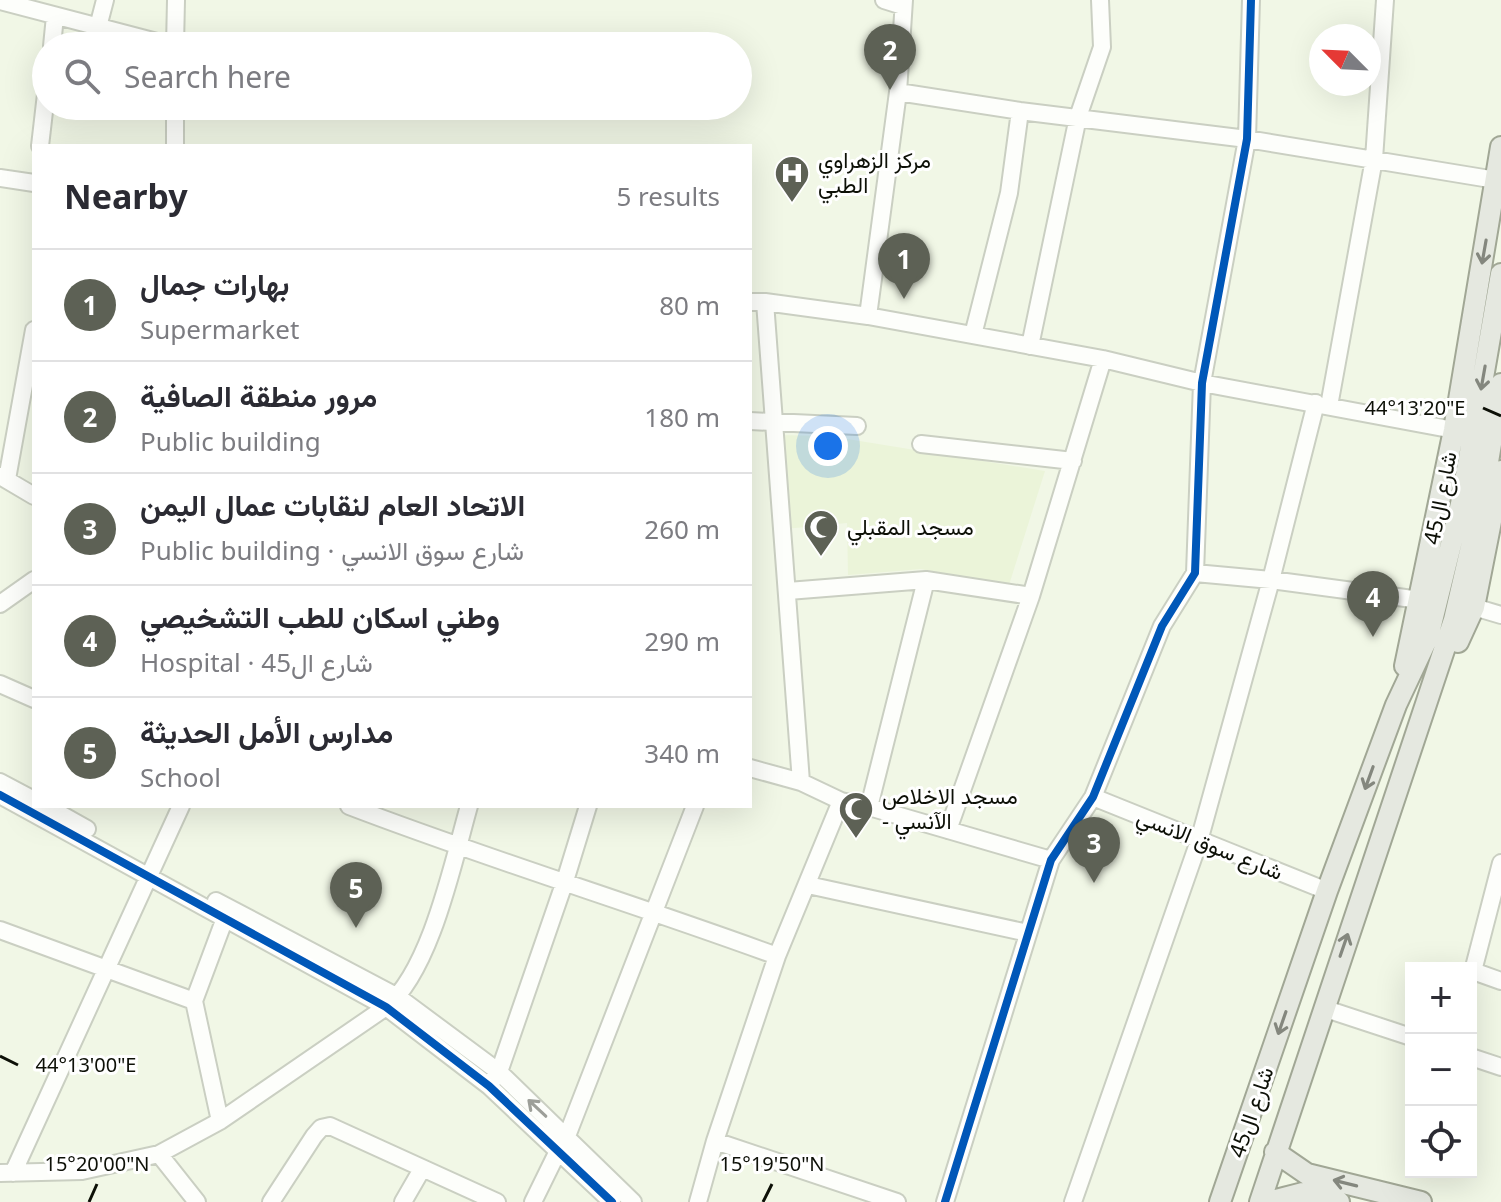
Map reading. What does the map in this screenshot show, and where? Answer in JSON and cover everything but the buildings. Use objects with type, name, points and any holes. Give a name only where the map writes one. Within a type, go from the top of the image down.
[{"type":"main road","name":"شارع ال45","points":[[1396,705],[1454,430],[1501,147]]},
{"type":"main road","name":"شارع ال45","points":[[1220,1202],[1327,891],[1396,705],[1428,637],[1461,504],[1501,274]]},
{"type":"main road","name":"شارع ال45","points":[[1260,1202],[1454,620],[1481,504],[1501,384]]},
{"type":"main road","name":"شارع ال45","points":[[1424,715],[1474,607],[1501,471]]},
{"type":"main road","points":[[1275,1152],[1305,1183],[1339,1202]]},
{"type":"main road","points":[[1268,1202],[1305,1183],[1421,1202]]},
{"type":"street","points":[[98,27],[105,0]]},
{"type":"street","points":[[175,32],[176,0]]},
{"type":"street","points":[[868,316],[898,92],[903,3],[884,0]]},
{"type":"street","points":[[1030,346],[1078,117],[1102,47],[1100,0]]},
{"type":"street","points":[[945,1202],[1051,860],[1093,797],[1162,626],[1195,573],[1202,383],[1247,139],[1251,0]]},
{"type":"street","points":[[1073,1202],[1199,841],[1322,404],[1374,159],[1385,0]]},
{"type":"street","points":[[0,1],[52,10],[118,32]]},
{"type":"street","points":[[52,10],[52,32]]},
{"type":"street","points":[[898,92],[1020,111],[1247,139],[1496,180]]},
{"type":"street","points":[[973,335],[1009,193],[1020,111]]},
{"type":"street","points":[[40,144],[43,120]]},
{"type":"street","points":[[175,120],[175,144]]},
{"type":"street","points":[[0,178],[32,183]]},
{"type":"street","points":[[801,782],[775,421],[758,302],[868,316],[973,335],[1103,359],[1202,383],[1454,430]]},
{"type":"street","points":[[32,354],[30,377],[4,478],[32,495]]},
{"type":"street","points":[[948,830],[1031,596],[1103,359]]},
{"type":"street","points":[[752,421],[857,426]]},
{"type":"street","points":[[921,444],[1073,461]]},
{"type":"street","points":[[1195,573],[1420,600]]},
{"type":"street","points":[[788,591],[926,580],[1031,596]]},
{"type":"street","points":[[869,807],[926,580]]},
{"type":"street","points":[[0,604],[32,581]]},
{"type":"street","points":[[1474,607],[1501,615]]},
{"type":"street","points":[[0,684],[32,698]]},
{"type":"street","points":[[752,769],[801,782],[841,801],[1051,860]]},
{"type":"street","points":[[0,782],[32,799]]},
{"type":"street","points":[[0,795],[150,871],[392,1002],[494,1079],[633,1202]]},
{"type":"street","name":"شارع سوق الانسي","points":[[1093,797],[1327,891]]},
{"type":"street","points":[[698,1202],[715,1141],[777,956],[841,801]]},
{"type":"street","points":[[49,808],[225,918],[392,1002]]},
{"type":"street","points":[[180,808],[6,1173],[82,1171],[159,1154],[220,1121],[392,1002],[425,954],[468,808]]},
{"type":"street","points":[[354,808],[457,847],[565,881],[777,956]]},
{"type":"street","points":[[494,1079],[565,881],[587,808]]},
{"type":"street","points":[[533,1202],[563,1142],[694,808]]},
{"type":"street","points":[[1501,863],[1473,971],[1501,981]]},
{"type":"street","points":[[808,885],[1028,933]]},
{"type":"street","points":[[220,1121],[194,1001],[225,918]]},
{"type":"street","points":[[0,930],[194,1001]]},
{"type":"street","points":[[1323,1008],[1405,1035]]},
{"type":"street","points":[[1477,1059],[1501,1067]]},
{"type":"street","points":[[271,1202],[314,1136],[321,1128],[330,1126],[497,1202]]},
{"type":"street","points":[[715,1141],[897,1202]]},
{"type":"street","points":[[563,1142],[612,1202]]},
{"type":"street","points":[[159,1154],[197,1202]]},
{"type":"street","points":[[403,1202],[422,1169]]},
{"type":"shaded area","points":[[777,435],[829,436],[1045,471],[1008,588],[921,569],[848,575],[847,523],[785,529]]},
{"type":"cycle path","points":[[945,1202],[1051,860],[1093,797],[1162,626],[1195,573],[1202,383],[1247,139],[1251,0]]},
{"type":"cycle path","points":[[0,795],[386,1007],[489,1086],[612,1202]]},
{"type":"place","name":"مرور منطقة الصافية","points":[[890,90]]},
{"type":"place","name":"مركز الزهراوي الطبي","points":[[792,204]]},
{"type":"place","name":"بهارات جمال","points":[[904,299]]},
{"type":"place","name":"مسجد المقبلي","points":[[821,558]]},
{"type":"place","name":"وطني اسكان للطب التشخيصي","points":[[1373,637]]},
{"type":"place","name":"مسجد الاخلاص - الآنسي","points":[[856,840]]},
{"type":"place","name":"الاتحاد العام لنقابات عمال اليمن","points":[[1094,883]]},
{"type":"place","name":"مدارس الأمل الحديثة","points":[[356,928]]}]
